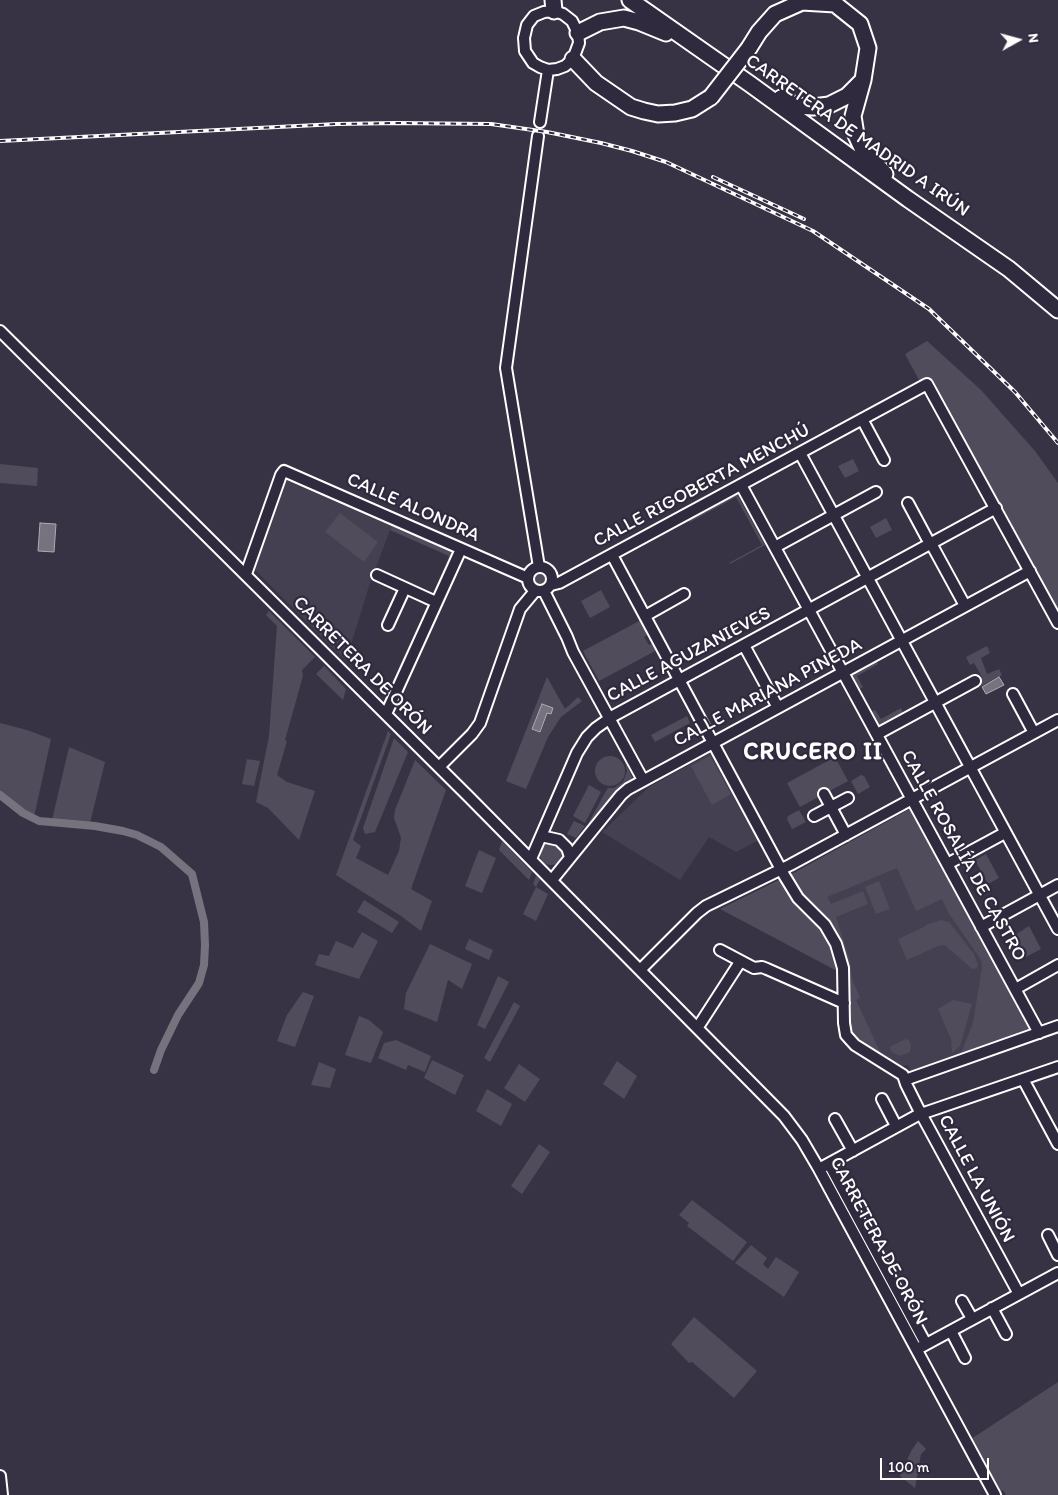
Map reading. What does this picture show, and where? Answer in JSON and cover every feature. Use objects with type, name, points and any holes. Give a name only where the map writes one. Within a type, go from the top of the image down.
[{"type":"highway","name":"CARRETERA DE MADRID A IRÚN","points":[[630,0],[1009,269],[1058,310]]},
{"type":"highway","points":[[573,59],[596,83],[631,106],[658,114],[675,113],[692,109],[711,97],[759,32],[775,14],[802,2],[836,4],[860,24],[868,48],[863,80],[853,116],[856,135],[863,150],[908,199]]},
{"type":"highway","points":[[578,33],[600,22],[624,18],[639,22],[692,44]]},
{"type":"highway","points":[[750,84],[796,106],[813,107],[829,105],[847,96],[863,80]]},
{"type":"street","points":[[554,6],[572,21],[578,33],[579,43],[573,59],[557,70],[548,70],[533,63],[525,51],[524,38],[527,25],[534,16],[554,6]]},
{"type":"street","points":[[540,122],[548,70]]},
{"type":"street","points":[[538,136],[506,368],[539,567]]},
{"type":"street","name":"CARRETERA DE ORÓN","points":[[0,331],[552,880],[784,1116],[802,1140],[819,1169],[995,1495]]},
{"type":"street","name":"CALLE RIGOBERTA MENCHÚ","points":[[547,588],[928,385],[996,508]]},
{"type":"street","points":[[862,419],[884,460]]},
{"type":"street","points":[[800,453],[901,641],[931,705],[970,768],[1058,929]]},
{"type":"street","name":"CALLE ALONDRA","points":[[246,574],[281,474],[284,471],[528,578]]},
{"type":"street","name":"CALLE ROSALÍA DE CASTRO","points":[[741,484],[1039,1033]]},
{"type":"street","points":[[775,547],[876,492]]},
{"type":"street","points":[[908,503],[963,602]]},
{"type":"street","points":[[996,508],[1058,623]]},
{"type":"street","name":"CALLE AGUZANIEVES","points":[[531,859],[583,742],[590,733],[609,718],[867,578],[932,545],[996,508]]},
{"type":"street","points":[[386,714],[433,600],[460,549]]},
{"type":"street","points":[[612,555],[798,898],[825,925],[836,944],[843,968],[844,1027],[855,1045],[899,1071],[905,1080],[1058,1026]]},
{"type":"street","points":[[547,588],[530,585],[528,578],[533,570],[539,567],[546,568],[551,574],[547,588],[573,652],[643,780]]},
{"type":"street","name":"CALLE MARIANA PINEDA","points":[[552,880],[621,795],[643,780],[1030,571]]},
{"type":"street","points":[[377,575],[433,600]]},
{"type":"street","points":[[388,624],[405,588]]},
{"type":"street","points":[[438,767],[472,734],[480,723],[520,609],[524,601],[547,588]]},
{"type":"street","points":[[645,616],[684,594]]},
{"type":"street","points":[[746,649],[776,704]]},
{"type":"street","points":[[881,732],[975,681]]},
{"type":"street","points":[[1012,694],[1034,733]]},
{"type":"street","points":[[640,970],[706,906],[782,870],[1058,720]]},
{"type":"street","points":[[824,794],[846,835]]},
{"type":"street","points":[[814,816],[848,798]]},
{"type":"street","points":[[951,862],[1001,835]]},
{"type":"street","points":[[541,836],[559,840],[567,848],[570,858]]},
{"type":"street","points":[[981,927],[1058,885]]},
{"type":"street","points":[[720,950],[754,968],[762,967],[844,1003]]},
{"type":"street","points":[[698,1027],[740,962]]},
{"type":"street","points":[[1019,986],[1058,966]]},
{"type":"street","points":[[819,1169],[921,1114],[1058,1067]]},
{"type":"street","points":[[1023,1079],[1058,1144]]},
{"type":"street","name":"CALLE LA UNIÓN","points":[[905,1080],[921,1114],[1019,1294]]},
{"type":"street","points":[[882,1099],[894,1124]]},
{"type":"street","points":[[835,1119],[853,1151]]},
{"type":"street","points":[[829,1164],[926,1344]]},
{"type":"street","points":[[1048,1235],[1058,1255]]},
{"type":"street","points":[[916,1349],[1058,1273]]},
{"type":"street","points":[[962,1301],[970,1315]]},
{"type":"street","points":[[992,1308],[1006,1334]]},
{"type":"street","points":[[950,1331],[965,1358]]},
{"type":"street","points":[[0,1476],[2,1495]]},
{"type":"shaded area","points":[[927,341],[981,390],[1035,451],[1058,483],[1058,613],[932,381],[927,378],[920,382],[905,354]]},
{"type":"shaded area","points":[[853,459],[859,471],[845,478],[838,466]]},
{"type":"shaded area","points":[[0,464],[38,468],[37,486],[0,483]]},
{"type":"shaded area","points":[[286,480],[392,525],[370,583],[346,661],[254,569]]},
{"type":"shaded area","points":[[737,494],[765,545],[730,564],[762,545],[736,497],[690,522],[688,521]]},
{"type":"shaded area","points":[[340,513],[378,542],[364,562],[325,532]]},
{"type":"shaded area","points":[[886,518],[892,530],[876,538],[870,527]]},
{"type":"shaded area","points":[[40,523],[56,524],[54,552],[38,551]]},
{"type":"shaded area","points":[[392,525],[453,552],[446,567],[449,556],[390,530]]},
{"type":"shaded area","points":[[538,573],[544,573],[549,578],[547,587],[538,589],[533,584],[533,578]]},
{"type":"shaded area","points":[[601,590],[610,607],[590,618],[581,601]]},
{"type":"shaded area","points":[[269,611],[315,657],[302,670],[303,676],[277,775],[287,782],[315,791],[299,840],[268,808],[256,802],[269,736],[277,626],[266,615]]},
{"type":"shaded area","points":[[641,620],[648,634],[644,637],[649,645],[653,643],[657,650],[599,681],[583,651]]},
{"type":"shaded area","points":[[987,646],[990,653],[981,658],[987,674],[999,669],[1002,675],[981,686],[980,679],[982,677],[974,663],[970,665],[966,657]]},
{"type":"shaded area","points":[[876,660],[878,664],[857,676],[863,687],[859,689],[851,674]]},
{"type":"shaded area","points":[[324,666],[346,689],[343,700],[316,674]]},
{"type":"shaded area","points":[[547,677],[565,709],[578,697],[582,701],[561,717],[548,737],[526,789],[506,781]]},
{"type":"shaded area","points":[[999,677],[1004,685],[986,694],[982,687]]},
{"type":"shaded area","points":[[542,704],[553,708],[551,714],[547,713],[540,732],[532,729]]},
{"type":"shaded area","points":[[901,708],[904,715],[880,728],[871,712],[875,710],[881,719]]},
{"type":"shaded area","points":[[687,716],[690,723],[655,742],[651,735]]},
{"type":"shaded area","points":[[0,723],[51,739],[34,817],[0,793]]},
{"type":"shaded area","points":[[388,731],[391,734],[353,840],[361,846],[356,858],[388,875],[399,851],[401,838],[394,818],[395,810],[415,760],[446,790],[411,889],[432,901],[421,931],[401,916],[336,875]]},
{"type":"shaded area","points":[[394,738],[408,752],[375,832],[365,834],[363,828]]},
{"type":"shaded area","points":[[69,747],[105,762],[90,823],[52,820]]},
{"type":"shaded area","points":[[711,753],[759,840],[736,852],[709,837],[680,880],[602,832],[649,787]]},
{"type":"shaded area","points":[[610,756],[621,760],[625,771],[621,782],[610,786],[599,782],[595,771],[599,760]]},
{"type":"shaded area","points":[[710,756],[731,794],[712,805],[691,766]]},
{"type":"shaded area","points":[[835,757],[848,781],[800,807],[787,783]]},
{"type":"shaded area","points":[[247,759],[260,761],[254,786],[242,784]]},
{"type":"shaded area","points":[[625,762],[633,779],[617,792],[590,825],[588,824],[608,788],[614,788],[623,782],[627,771]]},
{"type":"shaded area","points":[[861,775],[864,776],[870,787],[858,794],[851,781]]},
{"type":"shaded area","points":[[589,785],[601,792],[585,823],[573,816]]},
{"type":"shaded area","points":[[910,809],[1030,1031],[911,1073],[908,1065],[900,1066],[861,1043],[851,1032],[848,974],[840,942],[830,924],[801,893],[790,875]]},
{"type":"shaded area","points":[[910,809],[1030,1031],[955,1057],[962,1051],[973,1023],[982,967],[981,960],[948,912],[942,899],[916,911],[897,868],[827,897],[831,904],[863,891],[868,904],[836,917],[850,961],[852,979],[860,998],[856,1000],[881,1054],[861,1043],[851,1032],[849,1025],[848,974],[840,942],[830,924],[801,893],[790,875]]},
{"type":"shaded area","points":[[799,810],[806,822],[792,829],[787,819],[788,816]]},
{"type":"shaded area","points":[[574,821],[585,826],[576,838],[567,834]]},
{"type":"shaded area","points":[[502,841],[532,872],[529,880],[499,850]]},
{"type":"shaded area","points":[[551,843],[561,850],[562,854],[555,864],[551,865],[541,858],[540,854],[547,844]]},
{"type":"shaded area","points":[[479,850],[496,858],[482,893],[465,886]]},
{"type":"shaded area","points":[[986,854],[999,878],[988,884],[975,860]]},
{"type":"shaded area","points":[[536,876],[540,879],[536,887],[533,884]]},
{"type":"shaded area","points":[[781,879],[799,907],[815,922],[826,937],[835,958],[837,971],[720,909]]},
{"type":"shaded area","points":[[879,881],[890,909],[876,914],[865,887]]},
{"type":"shaded area","points":[[536,887],[548,894],[536,921],[523,914]]},
{"type":"shaded area","points":[[364,900],[399,922],[392,933],[357,912]]},
{"type":"shaded area","points":[[941,920],[949,922],[974,954],[978,965],[977,968],[972,969],[945,945],[938,946],[907,960],[898,939]]},
{"type":"shaded area","points":[[1029,926],[1041,949],[1024,958],[1012,937]]},
{"type":"shaded area","points":[[362,932],[378,941],[359,979],[315,965],[319,954],[329,956],[336,941],[353,948]]},
{"type":"shaded area","points":[[469,939],[493,950],[489,960],[465,949]]},
{"type":"shaded area","points":[[430,944],[472,964],[462,989],[448,980],[437,1022],[404,1009],[406,993]]},
{"type":"shaded area","points":[[498,976],[509,982],[485,1029],[477,1025]]},
{"type":"shaded area","points":[[303,992],[314,996],[295,1047],[277,1041],[287,1015]]},
{"type":"shaded area","points":[[953,1000],[972,1004],[960,1046],[952,1053],[951,1039],[938,1009]]},
{"type":"shaded area","points":[[514,1002],[520,1006],[490,1062],[484,1058]]},
{"type":"shaded area","points":[[359,1016],[369,1020],[383,1032],[371,1063],[345,1055]]},
{"type":"shaded area","points":[[906,1039],[909,1040],[911,1045],[910,1052],[900,1056],[892,1052],[891,1046]]},
{"type":"shaded area","points":[[396,1040],[431,1056],[425,1072],[408,1065],[406,1070],[378,1058],[384,1043]]},
{"type":"shaded area","points":[[432,1060],[464,1075],[455,1095],[424,1078]]},
{"type":"shaded area","points":[[617,1061],[637,1076],[624,1099],[603,1084]]},
{"type":"shaded area","points":[[319,1062],[336,1069],[330,1088],[311,1085]]},
{"type":"shaded area","points":[[519,1064],[540,1079],[525,1102],[504,1088]]},
{"type":"shaded area","points":[[487,1089],[512,1104],[501,1126],[476,1111]]},
{"type":"shaded area","points":[[539,1144],[550,1152],[522,1194],[511,1186]]},
{"type":"shaded area","points":[[692,1200],[747,1242],[733,1261],[687,1226],[689,1223],[679,1215]]},
{"type":"shaded area","points":[[751,1245],[767,1258],[763,1264],[768,1269],[776,1257],[799,1272],[784,1297],[735,1263]]},
{"type":"shaded area","points":[[694,1317],[757,1371],[734,1398],[692,1362],[689,1363],[671,1344]]},
{"type":"shaded area","points":[[1058,1382],[1058,1495],[1006,1495],[1003,1490],[1001,1491],[971,1439]]},
{"type":"shaded area","points":[[918,1441],[926,1449],[921,1454],[915,1488],[900,1476],[911,1451]]},
{"type":"waterway","points":[[0,795],[23,813],[39,821],[95,826],[137,835],[161,847],[192,874],[204,922],[204,965],[199,983],[178,1015],[161,1050],[154,1070]]},
{"type":"railway","points":[[0,141],[337,124],[491,124],[547,132],[632,151],[666,162],[813,231],[929,309],[1015,392],[1058,443]]},
{"type":"railway","points":[[713,177],[804,219]]},
{"type":"district","name":"CRUCERO II","points":[[813,753]]}]
